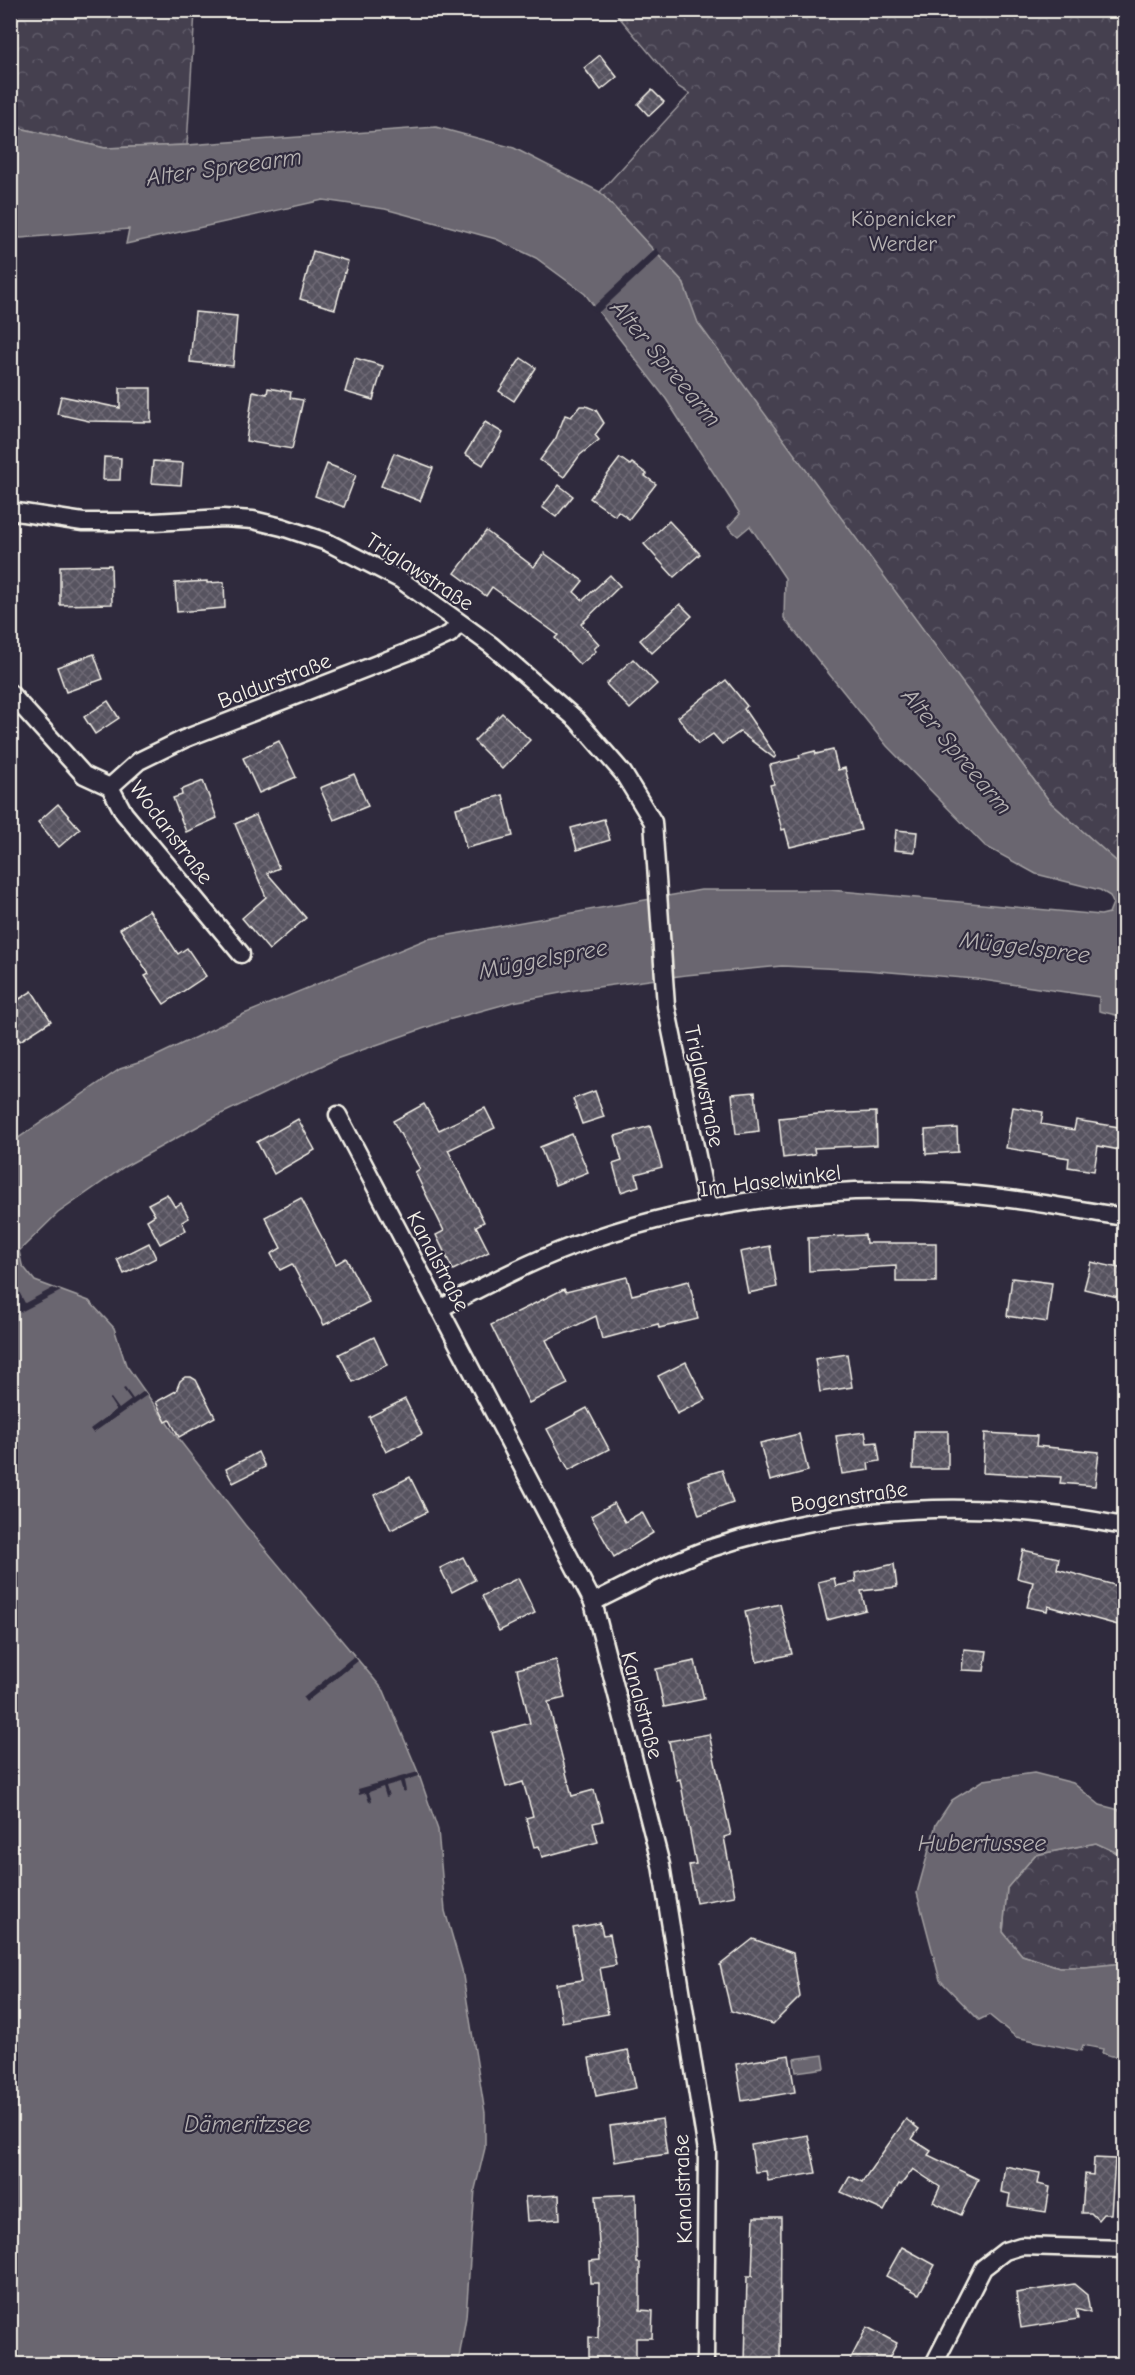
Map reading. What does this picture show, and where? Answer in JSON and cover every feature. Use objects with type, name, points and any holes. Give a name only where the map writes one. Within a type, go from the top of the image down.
[{"type":"street","name":"Triglawstraße","points":[[10,511],[83,522],[154,522],[222,518],[254,520],[327,542],[401,580],[491,645],[555,700],[607,753],[639,796],[653,822],[666,1006],[708,1209]]},
{"type":"street","name":"Baldurstraße","points":[[110,787],[140,761],[184,739],[426,645],[450,634],[459,623]]},
{"type":"street","name":"Wodanstraße","points":[[10,693],[84,775],[110,787],[123,813],[241,954]]},
{"type":"street","name":"Kanalstraße","points":[[338,1115],[593,1602],[661,1865],[707,2151],[705,2364]]},
{"type":"street","name":"Im Haselwinkel","points":[[439,1309],[572,1246],[648,1223],[708,1209],[813,1195],[884,1190],[1008,1199],[1125,1217]]},
{"type":"street","name":"Bogenstraße","points":[[593,1602],[657,1570],[707,1550],[810,1522],[874,1511],[929,1508],[984,1509],[1049,1514],[1125,1526]]},
{"type":"street","points":[[934,2364],[983,2268],[1005,2251],[1021,2246],[1125,2249]]},
{"type":"green space","points":[[11,11],[195,11],[187,145],[105,148],[11,126]]},
{"type":"green space","name":"Köpenicker Werder","points":[[614,11],[1124,11],[1124,868],[1050,802],[697,323],[683,282],[600,192],[690,94],[677,86]]},
{"type":"green space","points":[[1096,1843],[1124,1856],[1124,1963],[1059,1967],[1022,1955],[1003,1932],[1007,1888],[1035,1855]]},
{"type":"water","name":"Dämeritzsee","points":[[11,126],[105,148],[187,145],[436,127],[514,148],[600,192],[683,282],[698,323],[1050,802],[1124,868],[1124,1017],[1099,1011],[1099,997],[976,979],[782,966],[686,975],[576,990],[513,1002],[448,1020],[336,1059],[213,1118],[124,1167],[58,1213],[19,1251],[22,1265],[35,1281],[89,1301],[114,1328],[126,1365],[177,1437],[245,1525],[384,1691],[418,1772],[438,1830],[445,1911],[462,1970],[485,2113],[485,2148],[475,2189],[466,2317],[458,2364],[11,2364],[11,1143],[120,1069],[150,1059],[244,1014],[427,939],[701,890],[830,890],[1101,915],[1109,913],[1113,903],[1110,896],[1100,890],[1036,874],[985,846],[887,746],[784,618],[785,578],[750,526],[738,536],[728,527],[740,514],[666,399],[585,294],[536,258],[496,239],[385,209],[323,200],[126,244],[129,229],[21,238],[11,235]]},
{"type":"water","name":"Hubertussee","points":[[1034,1773],[1073,1783],[1100,1805],[1124,1811],[1124,1856],[1096,1843],[1035,1855],[1007,1888],[1003,1932],[1022,1955],[1059,1967],[1124,1963],[1124,2056],[1111,2056],[1102,2053],[1103,2049],[1083,2045],[1081,2051],[1016,2037],[989,2015],[979,2020],[940,1980],[917,1893],[936,1824],[952,1800],[984,1780]]},
{"type":"water","points":[[823,2055],[825,2068],[796,2072],[794,2059]]},
{"type":"pier","points":[[656,248],[661,254],[597,314],[592,308]]},
{"type":"pier","points":[[53,1288],[61,1291],[13,1316],[11,1294],[18,1290],[25,1303]]},
{"type":"pier","points":[[125,1388],[133,1399],[144,1391],[147,1395],[93,1433],[90,1429],[116,1410],[109,1399],[111,1398],[119,1409],[131,1400],[123,1389]]},
{"type":"pier","points":[[354,1656],[358,1661],[306,1702],[303,1698]]},
{"type":"pier","points":[[418,1772],[419,1776],[404,1781],[406,1791],[403,1792],[400,1782],[386,1786],[389,1796],[386,1797],[383,1787],[369,1792],[372,1801],[369,1802],[366,1793],[359,1795],[358,1789]]},
{"type":"building","points":[[600,55],[617,77],[601,90],[584,68]]},
{"type":"building","points":[[652,90],[664,102],[649,116],[638,104]]},
{"type":"building","points":[[313,251],[348,261],[335,309],[300,299]]},
{"type":"building","points":[[195,312],[237,316],[233,366],[190,362]]},
{"type":"building","points":[[355,358],[383,366],[373,400],[345,392]]},
{"type":"building","points":[[521,358],[536,368],[514,401],[499,391]]},
{"type":"building","points":[[120,388],[151,388],[151,422],[89,421],[57,414],[61,396],[120,408]]},
{"type":"building","points":[[268,388],[291,392],[290,398],[303,400],[292,449],[246,441],[253,391],[267,394]]},
{"type":"building","points":[[580,406],[596,410],[604,423],[595,435],[599,440],[580,455],[564,477],[540,460],[556,438],[565,415],[571,417]]},
{"type":"building","points":[[485,422],[503,433],[483,465],[465,454]]},
{"type":"building","points":[[394,453],[433,468],[420,501],[381,486]]},
{"type":"building","points":[[104,457],[121,458],[120,480],[103,480]]},
{"type":"building","points":[[620,458],[630,465],[632,463],[656,484],[629,519],[618,511],[615,516],[590,498]]},
{"type":"building","points":[[153,461],[183,463],[181,485],[151,483]]},
{"type":"building","points":[[327,464],[356,475],[344,507],[315,496]]},
{"type":"building","points":[[559,485],[573,496],[556,517],[542,507]]},
{"type":"building","points":[[669,521],[700,554],[674,577],[644,544]]},
{"type":"building","points":[[486,531],[534,567],[544,553],[583,581],[574,592],[583,600],[610,575],[620,586],[581,624],[599,644],[594,649],[596,651],[580,665],[555,638],[558,635],[492,587],[486,596],[455,573]]},
{"type":"building","points":[[111,565],[112,604],[60,605],[60,566]]},
{"type":"building","points":[[207,581],[207,583],[224,582],[225,608],[177,612],[175,583]]},
{"type":"building","points":[[680,604],[692,616],[652,653],[640,640]]},
{"type":"building","points":[[94,654],[103,679],[66,692],[57,667]]},
{"type":"building","points":[[633,659],[657,684],[630,709],[606,684]]},
{"type":"building","points":[[726,680],[747,706],[744,709],[776,756],[774,758],[740,732],[722,744],[713,734],[698,744],[678,717]]},
{"type":"building","points":[[108,701],[119,718],[95,734],[84,717]]},
{"type":"building","points":[[502,713],[530,740],[502,769],[474,741]]},
{"type":"building","points":[[279,741],[296,777],[259,793],[243,758]]},
{"type":"building","points":[[833,750],[838,770],[845,768],[861,830],[790,847],[785,829],[782,830],[770,785],[774,784],[770,765],[800,758],[799,755],[815,751],[816,754]]},
{"type":"building","points":[[354,774],[368,806],[334,820],[320,788]]},
{"type":"building","points":[[203,781],[217,818],[186,832],[173,798],[182,795],[181,790]]},
{"type":"building","points":[[503,795],[513,836],[466,848],[456,808]]},
{"type":"building","points":[[58,804],[80,829],[59,847],[38,822]]},
{"type":"building","points":[[256,815],[279,868],[267,873],[306,918],[269,950],[242,918],[266,897],[235,824]]},
{"type":"building","points":[[604,819],[610,840],[577,850],[571,828]]},
{"type":"building","points":[[896,830],[917,832],[915,852],[894,850]]},
{"type":"building","points":[[149,910],[178,954],[187,948],[206,976],[164,1004],[145,976],[149,974],[120,929]]},
{"type":"building","points":[[32,991],[51,1021],[20,1041],[10,1026],[10,1005]]},
{"type":"building","points":[[595,1091],[604,1117],[582,1124],[573,1099]]},
{"type":"building","points":[[755,1092],[759,1131],[736,1134],[732,1094]]},
{"type":"building","points":[[424,1104],[439,1130],[485,1108],[495,1128],[448,1150],[484,1222],[476,1226],[489,1252],[453,1270],[436,1235],[444,1231],[415,1172],[420,1169],[393,1121]]},
{"type":"building","points":[[1013,1107],[1043,1112],[1041,1124],[1074,1130],[1076,1120],[1125,1128],[1125,1151],[1098,1146],[1094,1171],[1068,1167],[1069,1158],[1006,1148]]},
{"type":"building","points":[[876,1112],[877,1145],[814,1148],[815,1154],[783,1158],[779,1118]]},
{"type":"building","points":[[298,1119],[315,1150],[274,1174],[257,1142]]},
{"type":"building","points":[[650,1126],[662,1167],[636,1174],[639,1186],[621,1192],[613,1164],[622,1161],[615,1136]]},
{"type":"building","points":[[957,1128],[958,1152],[926,1154],[925,1130]]},
{"type":"building","points":[[572,1134],[588,1172],[555,1185],[540,1147]]},
{"type":"building","points":[[167,1194],[175,1207],[181,1203],[189,1218],[182,1222],[186,1230],[160,1244],[147,1220],[155,1215],[148,1204]]},
{"type":"building","points":[[301,1198],[336,1264],[346,1258],[369,1302],[324,1325],[292,1264],[280,1270],[271,1254],[281,1248],[265,1217]]},
{"type":"building","points":[[865,1235],[866,1243],[936,1243],[936,1282],[896,1282],[896,1266],[809,1271],[808,1238]]},
{"type":"building","points":[[149,1243],[156,1258],[124,1274],[117,1259]]},
{"type":"building","points":[[770,1246],[777,1287],[748,1293],[740,1252]]},
{"type":"building","points":[[1091,1262],[1124,1269],[1118,1297],[1084,1289]]},
{"type":"building","points":[[627,1277],[632,1295],[689,1281],[698,1319],[659,1328],[658,1324],[602,1339],[596,1316],[546,1340],[568,1384],[529,1403],[491,1325],[564,1289],[566,1292]]},
{"type":"building","points":[[1012,1278],[1052,1283],[1047,1322],[1007,1316]]},
{"type":"building","points":[[374,1337],[387,1365],[353,1382],[339,1354]]},
{"type":"building","points":[[847,1354],[852,1387],[820,1392],[815,1359]]},
{"type":"building","points":[[686,1362],[705,1400],[677,1414],[658,1376]]},
{"type":"building","points":[[185,1377],[196,1380],[215,1417],[179,1437],[170,1420],[166,1422],[156,1402],[176,1391],[180,1381]]},
{"type":"building","points":[[405,1399],[422,1434],[386,1452],[369,1417]]},
{"type":"building","points":[[587,1408],[609,1449],[569,1470],[547,1429]]},
{"type":"building","points":[[914,1431],[948,1431],[948,1469],[913,1469]]},
{"type":"building","points":[[865,1432],[867,1443],[877,1442],[880,1461],[868,1463],[869,1470],[842,1474],[836,1436]]},
{"type":"building","points":[[985,1433],[1037,1436],[1036,1446],[1099,1452],[1095,1486],[1060,1483],[1061,1477],[983,1473]]},
{"type":"building","points":[[799,1434],[808,1471],[770,1481],[760,1443]]},
{"type":"building","points":[[258,1452],[265,1467],[233,1483],[226,1469]]},
{"type":"building","points":[[722,1470],[733,1503],[699,1515],[688,1481]]},
{"type":"building","points":[[410,1477],[427,1512],[391,1530],[374,1495]]},
{"type":"building","points":[[614,1503],[625,1522],[642,1512],[653,1533],[614,1557],[591,1516]]},
{"type":"building","points":[[1023,1550],[1059,1558],[1057,1569],[1125,1588],[1125,1603],[1118,1625],[1048,1606],[1047,1611],[1027,1607],[1033,1582],[1017,1578]]},
{"type":"building","points":[[463,1557],[475,1580],[452,1592],[440,1568]]},
{"type":"building","points":[[894,1564],[897,1587],[861,1591],[866,1610],[827,1620],[818,1582],[834,1578],[836,1586],[856,1582],[855,1573]]},
{"type":"building","points":[[518,1578],[535,1613],[499,1631],[482,1596]]},
{"type":"building","points":[[780,1604],[792,1654],[757,1662],[745,1612]]},
{"type":"building","points":[[964,1649],[987,1651],[984,1671],[962,1670]]},
{"type":"building","points":[[556,1660],[565,1698],[548,1702],[572,1796],[594,1790],[603,1821],[593,1823],[598,1842],[542,1857],[539,1846],[534,1847],[526,1818],[533,1816],[523,1782],[506,1787],[492,1733],[530,1723],[517,1669]]},
{"type":"building","points":[[695,1661],[704,1699],[664,1707],[656,1669]]},
{"type":"building","points":[[709,1734],[731,1835],[724,1837],[735,1896],[696,1903],[689,1865],[696,1864],[680,1779],[677,1780],[669,1741]]},
{"type":"building","points":[[600,1923],[603,1935],[610,1934],[616,1965],[600,1968],[608,2014],[562,2022],[556,1984],[582,1980],[573,1928]]},
{"type":"building","points":[[753,1939],[793,1953],[800,1997],[773,2024],[731,2011],[720,1965]]},
{"type":"building","points":[[628,2050],[636,2088],[596,2096],[589,2058]]},
{"type":"building","points":[[789,2055],[795,2092],[742,2101],[736,2064]]},
{"type":"building","points":[[662,2119],[667,2154],[615,2162],[610,2126]]},
{"type":"building","points":[[906,2119],[919,2129],[912,2139],[931,2151],[928,2155],[978,2179],[961,2215],[933,2202],[940,2187],[913,2169],[901,2185],[899,2184],[884,2211],[841,2192],[850,2176],[862,2182]]},
{"type":"building","points":[[808,2135],[816,2173],[768,2181],[766,2171],[755,2172],[751,2145]]},
{"type":"building","points":[[1094,2158],[1115,2159],[1111,2214],[1103,2214],[1098,2220],[1091,2213],[1082,2213],[1085,2174],[1093,2175]]},
{"type":"building","points":[[1005,2166],[1040,2173],[1038,2184],[1050,2187],[1046,2212],[1008,2206],[1010,2194],[1001,2192]]},
{"type":"building","points":[[636,2194],[640,2310],[653,2311],[652,2338],[636,2338],[636,2360],[589,2360],[589,2337],[598,2338],[599,2283],[590,2283],[589,2261],[600,2260],[596,2196]]},
{"type":"building","points":[[559,2195],[560,2219],[527,2221],[525,2197]]},
{"type":"building","points":[[754,2217],[781,2217],[780,2364],[745,2364],[747,2276],[752,2276]]},
{"type":"building","points":[[902,2247],[935,2265],[919,2294],[886,2276]]},
{"type":"building","points":[[1074,2284],[1087,2295],[1090,2313],[1076,2309],[1078,2319],[1021,2328],[1016,2293]]},
{"type":"building","points":[[867,2327],[897,2343],[886,2364],[848,2364]]},
{"type":"water label","name":"Alter Spreearm","points":[[224,167]]},
{"type":"water label","name":"Alter Spreearm","points":[[666,363]]},
{"type":"water label","name":"Alter Spreearm","points":[[957,751]]},
{"type":"water label","name":"Müggelspree","points":[[1025,947]]},
{"type":"water label","name":"Müggelspree","points":[[543,959]]}]
